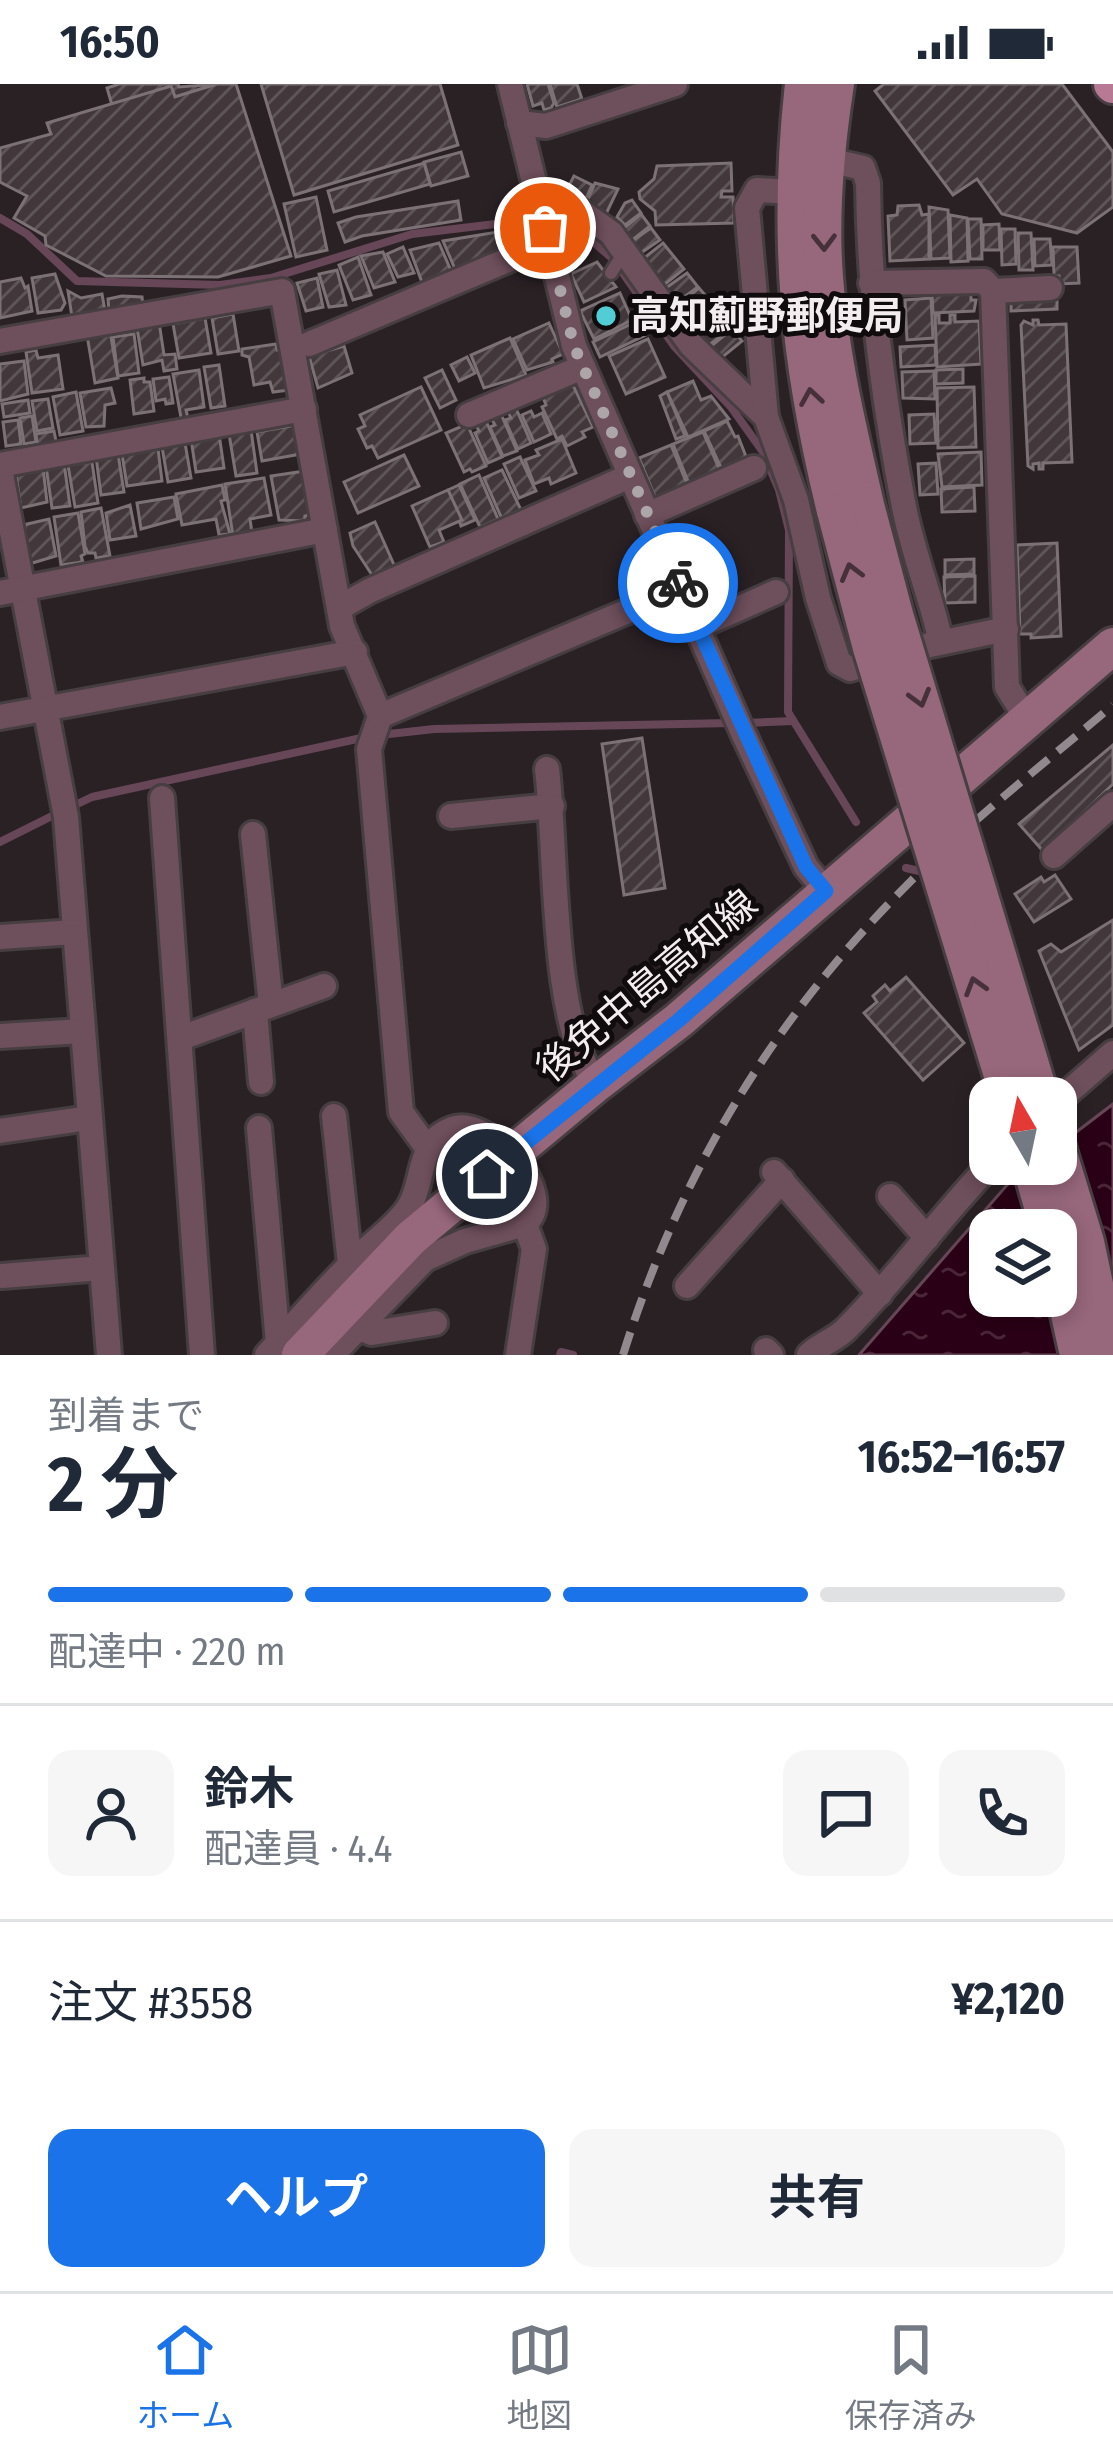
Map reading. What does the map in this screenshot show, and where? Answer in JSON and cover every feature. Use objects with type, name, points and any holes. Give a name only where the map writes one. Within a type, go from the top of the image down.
[{"type":"street","points":[[510,84],[583,367],[806,867],[826,891]]},
{"type":"street","points":[[519,123],[546,126],[675,84]]},
{"type":"street","points":[[803,84],[793,192],[797,302],[817,432],[896,618],[1035,1077]]},
{"type":"street","points":[[836,84],[824,159],[825,278],[871,648],[1004,1077]]},
{"type":"street","points":[[824,159],[863,168],[868,183],[871,283],[881,374],[905,512],[941,642]]},
{"type":"street","points":[[793,192],[757,190],[748,202],[766,417],[796,500],[818,598],[839,663],[850,670],[941,642],[1006,629]]},
{"type":"street","points":[[309,344],[543,219],[580,211],[611,233],[691,345],[766,417]]},
{"type":"street","points":[[871,283],[984,281],[993,291],[1007,687],[1028,719]]},
{"type":"street","points":[[993,291],[1049,288]]},
{"type":"street","points":[[0,341],[282,291],[339,608],[374,730],[400,1112],[428,1149]]},
{"type":"street","points":[[469,415],[583,367]]},
{"type":"street","points":[[109,1355],[66,818],[46,709],[12,591],[0,467],[304,409]]},
{"type":"street","points":[[647,514],[754,468]]},
{"type":"street","points":[[339,608],[630,476]]},
{"type":"street","points":[[12,591],[325,530]]},
{"type":"street","points":[[374,730],[680,589]]},
{"type":"street","points":[[697,627],[776,592]]},
{"type":"street","name":"後免中島高知線","points":[[282,1351],[596,1084],[679,1020],[1113,646]]},
{"type":"street","points":[[0,717],[355,652]]},
{"type":"street","points":[[547,770],[561,964],[580,1060],[596,1084]]},
{"type":"street","points":[[162,798],[202,1355]]},
{"type":"street","points":[[1054,856],[1113,804]]},
{"type":"street","points":[[451,816],[551,806]]},
{"type":"street","points":[[253,834],[263,1008],[261,1082]]},
{"type":"street","points":[[0,938],[75,932]]},
{"type":"street","points":[[182,1038],[324,986]]},
{"type":"street","points":[[0,1036],[83,1031]]},
{"type":"street","points":[[1077,1085],[1113,1053]]},
{"type":"street","points":[[334,1116],[350,1264]]},
{"type":"street","points":[[0,1131],[89,1118]]},
{"type":"street","points":[[282,1351],[350,1264],[410,1206],[428,1149],[452,1129],[472,1126],[526,1174],[537,1199],[533,1217],[525,1224],[436,1252],[332,1355]]},
{"type":"street","points":[[259,1128],[282,1351]]},
{"type":"street","points":[[687,1286],[778,1176],[880,1294]]},
{"type":"street","points":[[808,1355],[842,1334],[973,1185]]},
{"type":"street","points":[[1069,1185],[1110,1355]]},
{"type":"street","points":[[890,1196],[927,1238]]},
{"type":"street","points":[[518,1355],[534,1249],[525,1224]]},
{"type":"street","points":[[2,1276],[101,1268]]},
{"type":"street","points":[[1070,1317],[1078,1355]]},
{"type":"street","points":[[357,1327],[372,1333],[436,1323]]},
{"type":"lane","points":[[611,272],[626,250]]},
{"type":"water","points":[[1113,1104],[1113,1355],[859,1355],[969,1229],[969,1317],[1077,1317],[1077,1209],[986,1209],[1007,1185],[1077,1185],[1077,1132]]},
{"type":"building","points":[[217,84],[175,97],[171,86],[112,105],[107,88]]},
{"type":"building","points":[[217,84],[236,84],[291,256],[218,277],[106,276],[46,245],[45,236],[14,218],[27,196],[0,182],[0,148],[51,134],[47,123],[171,86],[175,97]]},
{"type":"building","points":[[261,84],[440,84],[458,145],[294,195]]},
{"type":"building","points":[[527,84],[548,84],[551,108],[544,110],[542,103],[533,106]]},
{"type":"building","points":[[550,84],[577,84],[582,99],[557,107]]},
{"type":"building","points":[[884,84],[1062,84],[1113,152],[1113,207],[1077,233],[1002,214],[977,179],[953,195],[875,91]]},
{"type":"building","points":[[461,152],[468,176],[431,186],[424,162]]},
{"type":"building","points":[[424,163],[430,184],[334,212],[328,191]]},
{"type":"building","points":[[731,163],[732,191],[722,191],[721,197],[733,197],[734,223],[656,225],[655,211],[640,199],[639,192],[654,179],[657,166]]},
{"type":"building","points":[[574,176],[592,185],[584,203],[565,193]]},
{"type":"building","points":[[595,183],[618,189],[605,216],[586,204]]},
{"type":"building","points":[[316,197],[327,250],[296,257],[284,204]]},
{"type":"building","points":[[632,200],[641,213],[625,225],[617,217]]},
{"type":"building","points":[[458,201],[461,220],[345,242],[338,223],[356,217]]},
{"type":"building","points":[[919,205],[922,215],[929,214],[929,259],[890,261],[888,216],[897,215],[898,206]]},
{"type":"building","points":[[929,207],[948,210],[950,258],[931,259]]},
{"type":"building","points":[[641,214],[650,226],[631,241],[622,230]]},
{"type":"building","points":[[950,215],[967,218],[968,261],[951,262]]},
{"type":"building","points":[[968,219],[981,219],[982,259],[970,259]]},
{"type":"building","points":[[999,224],[1000,250],[983,250],[983,225]]},
{"type":"building","points":[[651,228],[660,240],[641,253],[632,241]]},
{"type":"building","points":[[516,229],[519,244],[462,268],[455,269],[443,241]]},
{"type":"building","points":[[1001,229],[1015,229],[1016,264],[1002,265]]},
{"type":"building","points":[[1018,233],[1031,233],[1033,270],[1019,270]]},
{"type":"building","points":[[1034,239],[1050,239],[1052,265],[1035,266]]},
{"type":"building","points":[[439,243],[452,273],[423,285],[410,250]]},
{"type":"building","points":[[663,243],[684,269],[664,285],[643,259]]},
{"type":"building","points":[[403,247],[414,273],[398,277],[387,254]]},
{"type":"building","points":[[1053,247],[1077,247],[1079,283],[1059,284],[1059,276],[1054,276]]},
{"type":"building","points":[[383,252],[395,282],[374,288],[361,256]]},
{"type":"building","points":[[358,257],[371,295],[353,300],[339,265]]},
{"type":"building","points":[[597,262],[616,287],[584,302],[571,274]]},
{"type":"building","points":[[337,270],[346,305],[329,307],[319,274]]},
{"type":"building","points":[[687,273],[698,287],[680,300],[675,295],[670,298],[663,290]]},
{"type":"building","points":[[55,274],[65,303],[61,310],[38,313],[32,278]]},
{"type":"building","points":[[21,278],[28,286],[32,311],[0,318],[0,282]]},
{"type":"building","points":[[317,278],[323,307],[306,311],[297,283]]},
{"type":"building","points":[[699,288],[711,302],[692,317],[687,311],[682,315],[675,307]]},
{"type":"building","points":[[68,291],[81,298],[102,294],[105,311],[72,317]]},
{"type":"building","points":[[971,291],[971,300],[976,300],[974,311],[933,313],[932,293]]},
{"type":"building","points":[[620,293],[632,320],[594,339],[580,311]]},
{"type":"building","points":[[142,297],[143,306],[109,312],[108,299]]},
{"type":"building","points":[[931,298],[933,338],[907,340],[905,300]]},
{"type":"building","points":[[1057,300],[1057,309],[1011,311],[1011,302]]},
{"type":"building","points":[[712,304],[721,315],[700,332],[690,320]]},
{"type":"building","points":[[233,314],[239,351],[218,354],[212,318]]},
{"type":"building","points":[[935,315],[939,323],[950,323],[950,315],[955,315],[955,322],[979,321],[981,364],[937,367]]},
{"type":"building","points":[[722,317],[731,328],[708,346],[698,335]]},
{"type":"building","points":[[205,318],[211,353],[179,358],[173,324]]},
{"type":"building","points":[[642,319],[648,334],[600,357],[593,342]]},
{"type":"building","points":[[1033,320],[1039,325],[1066,324],[1072,462],[1043,463],[1043,469],[1039,463],[1033,469],[1028,466],[1021,325],[1024,321],[1033,325]]},
{"type":"building","points":[[159,322],[164,355],[175,354],[177,369],[164,371],[162,360],[143,365],[137,328]]},
{"type":"building","points":[[549,323],[563,354],[527,370],[513,339]]},
{"type":"building","points":[[732,329],[742,341],[720,359],[710,347]]},
{"type":"building","points":[[110,331],[118,378],[95,383],[87,335]]},
{"type":"building","points":[[134,334],[139,373],[118,376],[113,337]]},
{"type":"building","points":[[510,338],[526,375],[484,388],[471,355]]},
{"type":"building","points":[[648,339],[665,377],[626,394],[609,356]]},
{"type":"building","points":[[276,344],[277,350],[283,349],[290,390],[273,392],[270,382],[254,385],[249,357],[242,355],[242,349]]},
{"type":"building","points":[[935,345],[936,365],[901,367],[900,347]]},
{"type":"building","points":[[344,346],[352,373],[318,388],[309,356]]},
{"type":"building","points":[[36,350],[38,358],[58,355],[63,389],[32,393],[26,352]]},
{"type":"building","points":[[467,357],[475,373],[459,381],[451,365]]},
{"type":"building","points":[[24,361],[28,394],[0,401],[0,364]]},
{"type":"building","points":[[219,365],[225,406],[211,408],[204,367]]},
{"type":"building","points":[[963,369],[963,383],[936,384],[936,370]]},
{"type":"building","points":[[199,370],[204,407],[186,410],[189,422],[182,423],[173,374]]},
{"type":"building","points":[[442,370],[456,400],[440,408],[425,378]]},
{"type":"building","points":[[934,371],[935,399],[903,398],[902,372]]},
{"type":"building","points":[[169,377],[173,403],[156,401],[153,379]]},
{"type":"building","points":[[130,380],[150,382],[154,411],[134,414]]},
{"type":"building","points":[[693,381],[701,400],[711,396],[729,419],[688,437],[667,392]]},
{"type":"building","points":[[569,385],[593,427],[567,446],[562,436],[557,439],[542,407],[546,405],[543,397]]},
{"type":"building","points":[[421,387],[441,430],[378,458],[358,429],[365,426],[360,415]]},
{"type":"building","points":[[974,387],[976,447],[938,448],[937,388]]},
{"type":"building","points":[[111,388],[115,403],[105,405],[104,426],[86,427],[80,393]]},
{"type":"building","points":[[76,392],[83,431],[60,435],[53,397]]},
{"type":"building","points":[[667,392],[685,436],[676,439],[660,396]]},
{"type":"building","points":[[48,399],[53,428],[37,431],[32,401]]},
{"type":"building","points":[[28,400],[30,413],[4,417],[2,404]]},
{"type":"building","points":[[515,406],[531,443],[518,449],[505,420],[511,418],[507,410]]},
{"type":"building","points":[[531,411],[534,417],[542,413],[551,434],[534,442],[522,415]]},
{"type":"building","points":[[501,414],[517,451],[503,456],[490,427],[495,425],[491,418]]},
{"type":"building","points":[[934,414],[936,443],[910,444],[909,415]]},
{"type":"building","points":[[32,416],[36,442],[24,444],[20,418]]},
{"type":"building","points":[[18,420],[21,444],[6,446],[3,422]]},
{"type":"building","points":[[486,421],[502,457],[488,463],[475,433],[479,431],[476,425]]},
{"type":"building","points":[[727,421],[747,459],[723,472],[704,431]]},
{"type":"building","points":[[467,424],[486,466],[472,472],[464,472],[446,433]]},
{"type":"building","points":[[296,425],[301,454],[262,461],[257,432]]},
{"type":"building","points":[[251,430],[257,473],[236,476],[229,434]]},
{"type":"building","points":[[54,431],[57,446],[38,449],[36,434]]},
{"type":"building","points":[[703,432],[721,473],[690,486],[673,444]]},
{"type":"building","points":[[219,434],[224,468],[196,472],[191,439]]},
{"type":"building","points":[[562,439],[576,473],[551,484],[549,478],[534,484],[525,460]]},
{"type":"building","points":[[185,443],[191,478],[168,482],[162,447]]},
{"type":"building","points":[[671,445],[687,484],[656,499],[639,458]]},
{"type":"building","points":[[158,449],[162,481],[127,486],[122,454]]},
{"type":"building","points":[[981,452],[982,485],[942,487],[938,454]]},
{"type":"building","points":[[118,454],[124,492],[101,495],[96,457]]},
{"type":"building","points":[[404,455],[419,486],[358,513],[344,482]]},
{"type":"building","points":[[520,457],[536,491],[519,498],[504,464]]},
{"type":"building","points":[[92,462],[98,503],[75,507],[68,465]]},
{"type":"building","points":[[64,463],[70,506],[52,508],[46,466]]},
{"type":"building","points":[[936,463],[938,494],[920,495],[918,464]]},
{"type":"building","points":[[27,468],[43,468],[47,502],[21,508],[16,475],[28,473]]},
{"type":"building","points":[[502,470],[521,510],[502,519],[484,478]]},
{"type":"building","points":[[305,471],[312,515],[305,516],[305,521],[279,520],[271,476]]},
{"type":"building","points":[[479,475],[498,519],[480,527],[460,484]]},
{"type":"building","points":[[264,478],[271,515],[250,519],[252,533],[233,536],[225,484]]},
{"type":"building","points":[[222,485],[230,534],[219,535],[216,519],[182,525],[176,494]]},
{"type":"building","points":[[459,485],[475,520],[461,526],[448,490]]},
{"type":"building","points":[[974,487],[975,511],[942,512],[941,489]]},
{"type":"building","points":[[448,490],[462,520],[439,530],[444,542],[430,547],[412,506]]},
{"type":"building","points":[[174,497],[178,519],[141,529],[137,503]]},
{"type":"building","points":[[130,505],[136,536],[110,540],[106,513]]},
{"type":"building","points":[[101,508],[110,556],[96,558],[85,546],[81,512]]},
{"type":"building","points":[[78,513],[83,562],[61,565],[54,517]]},
{"type":"building","points":[[49,519],[56,556],[29,564],[23,525]]},
{"type":"building","points":[[375,522],[395,567],[374,578],[350,533]]},
{"type":"building","points":[[1057,543],[1061,636],[1031,638],[1031,634],[1020,634],[1017,545]]},
{"type":"building","points":[[974,559],[974,574],[945,575],[945,560]]},
{"type":"building","points":[[975,576],[975,602],[945,603],[944,577]]},
{"type":"building","points":[[642,738],[665,888],[624,895],[602,744]]},
{"type":"building","points":[[1113,745],[1113,784],[1043,851],[1019,824]]},
{"type":"building","points":[[1055,875],[1071,899],[1034,922],[1015,894],[1041,877],[1044,882]]},
{"type":"building","points":[[1113,920],[1113,1025],[1079,1050],[1039,951],[1051,944],[1061,952]]},
{"type":"building","points":[[906,977],[964,1043],[923,1080],[864,1013],[877,1002],[873,996],[885,985],[890,991]]},
{"type":"waterway","points":[[0,218],[27,234],[77,281],[220,285],[271,278],[412,234],[521,221],[566,222],[584,234],[613,259],[674,346],[731,407],[763,452],[789,530],[788,712],[856,822]]},
{"type":"waterway","points":[[746,723],[793,721]]},
{"type":"waterway","points":[[380,735],[434,729],[731,723]]},
{"type":"waterway","points":[[71,807],[92,797],[366,737]]},
{"type":"waterway","points":[[0,842],[58,813]]},
{"type":"waterway","points":[[906,868],[928,873]]},
{"type":"waterway","points":[[560,1355],[573,1355]]},
{"type":"railway","points":[[623,1355],[672,1224],[702,1162],[773,1045],[814,990],[858,936],[931,861],[1113,705]]},
{"type":"way so far","points":[[545,228],[574,346],[678,583]]},
{"type":"place","name":"高知薊野郵便局","points":[[606,316]]},
{"type":"route","points":[[487,1174],[679,1020],[826,891],[806,867],[678,583]]}]
